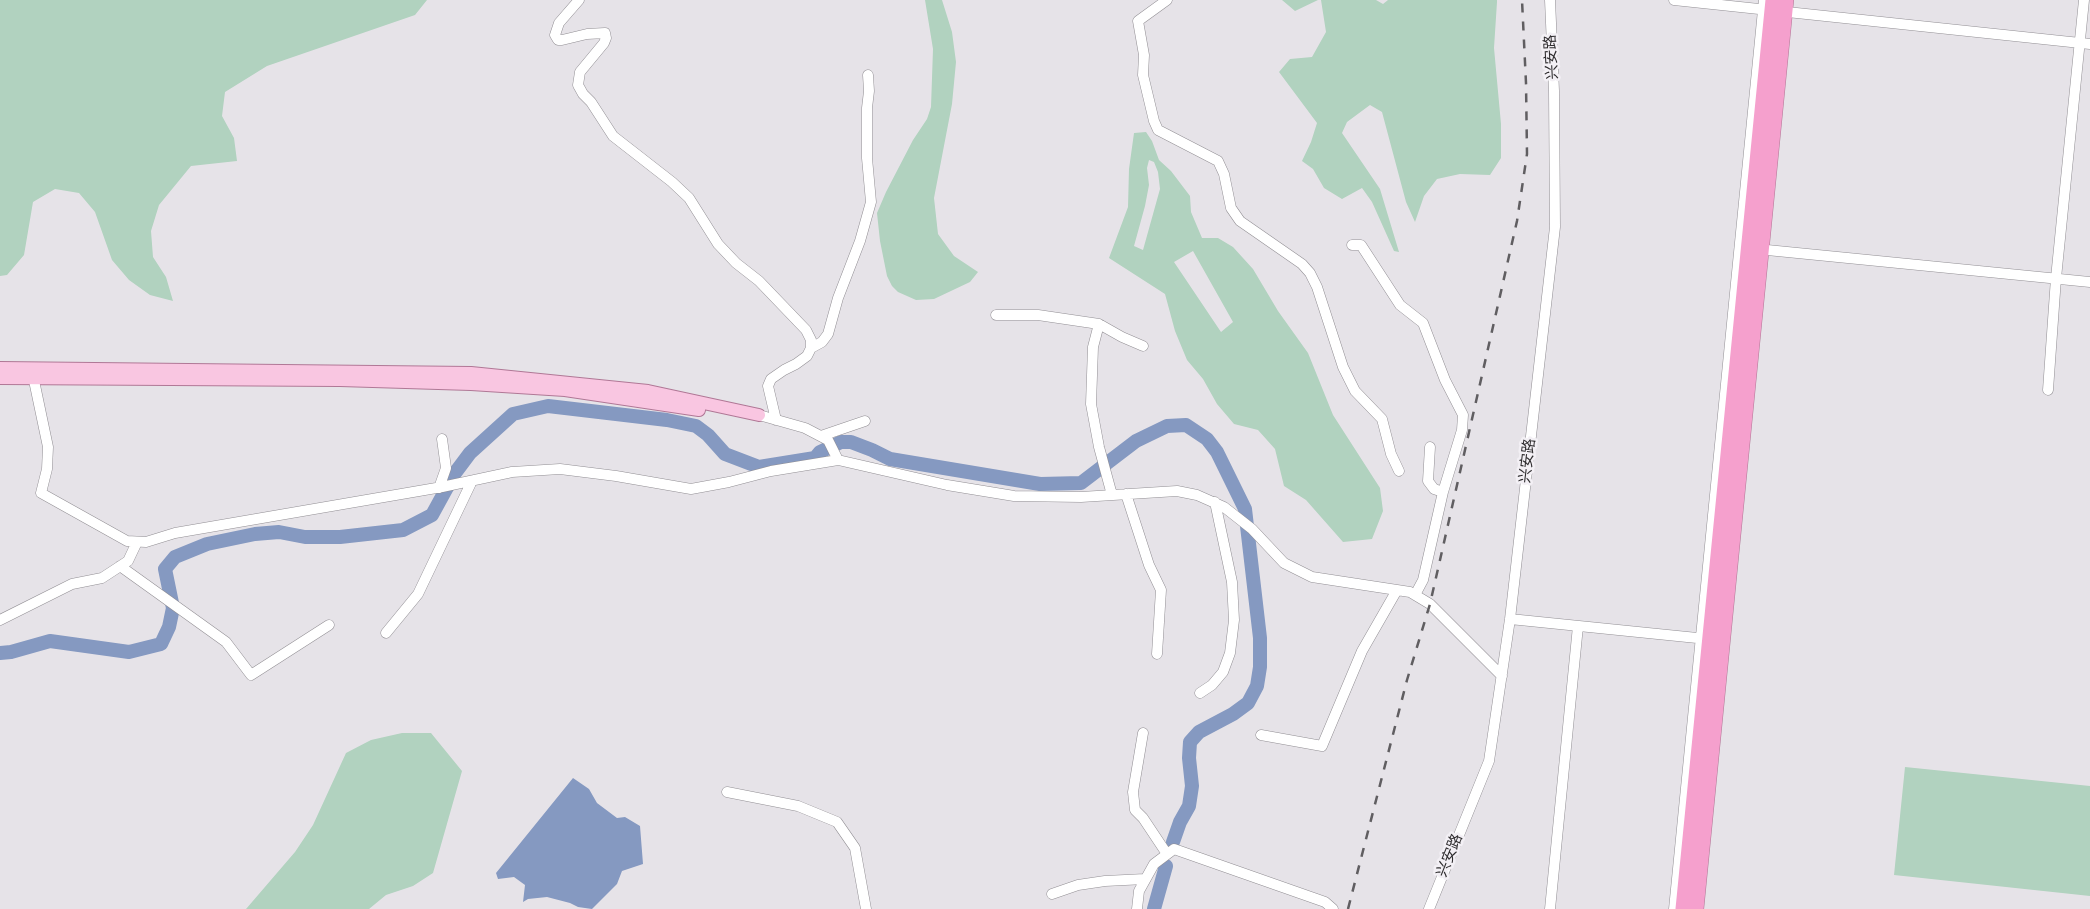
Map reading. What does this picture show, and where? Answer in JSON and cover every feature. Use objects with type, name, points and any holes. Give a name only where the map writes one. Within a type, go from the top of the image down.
[{"type":"highway","points":[[1683,909],[1755,248],[1774,5]]},
{"type":"highway","points":[[1696,909],[1711,639]]},
{"type":"main road","points":[[0,368],[33,374]]},
{"type":"main road","points":[[0,378],[33,374],[335,370],[471,373],[648,391],[759,415]]},
{"type":"street","points":[[579,0],[559,23],[555,35],[558,40],[562,40],[587,34],[605,33],[604,43],[580,72],[578,85],[583,94],[591,102],[613,136],[672,182],[689,198],[718,244],[736,263],[759,281],[806,330],[811,340],[811,348],[807,356],[771,379],[768,386],[776,420]]},
{"type":"street","points":[[1167,0],[1138,21],[1144,55],[1143,75],[1158,130],[1218,161],[1224,174],[1231,208],[1240,221],[1302,264],[1310,274],[1317,287],[1343,367],[1355,391],[1382,419],[1391,454],[1399,471]]},
{"type":"street","name":"兴安路","points":[[1429,909],[1489,761],[1510,619],[1555,228],[1554,91],[1550,0]]},
{"type":"street","points":[[1674,0],[1774,5],[2085,44]]},
{"type":"street","points":[[2048,390],[2056,278],[2085,44],[2084,0]]},
{"type":"street","points":[[1674,909],[1711,639],[1774,5]]},
{"type":"street","points":[[811,348],[822,342],[828,334],[838,298],[860,241],[871,202],[867,158],[868,75]]},
{"type":"street","points":[[1352,244],[1361,244],[1400,304],[1423,323],[1445,380],[1463,415],[1462,430],[1443,492],[1423,580],[1415,595]]},
{"type":"street","points":[[1755,248],[2090,282]]},
{"type":"street","points":[[996,316],[1038,315],[1100,324],[1122,337],[1143,346]]},
{"type":"street","points":[[1100,324],[1093,347],[1090,404],[1112,495]]},
{"type":"street","points":[[33,374],[48,447],[48,468],[41,493],[104,530],[127,541],[146,542],[175,533],[440,488],[512,472],[560,469],[616,476],[691,489],[729,482],[771,471],[838,460],[947,485],[1014,496],[1081,497],[1177,491],[1197,495],[1216,502],[1249,527],[1284,563],[1312,577],[1410,592],[1430,604],[1502,676]]},
{"type":"street","points":[[759,415],[805,428],[825,438],[838,460]]},
{"type":"street","points":[[825,438],[865,421]]},
{"type":"street","points":[[440,488],[446,468],[442,439]]},
{"type":"street","points":[[1430,447],[1428,481],[1434,489],[1443,492]]},
{"type":"street","points":[[386,633],[418,594],[472,481]]},
{"type":"street","points":[[1126,494],[1149,565],[1161,590],[1157,654]]},
{"type":"street","points":[[1200,693],[1212,685],[1223,672],[1230,653],[1234,620],[1232,582],[1216,502]]},
{"type":"street","points":[[0,620],[72,584],[102,578],[128,561],[137,542]]},
{"type":"street","points":[[120,566],[226,642],[251,675],[329,625]]},
{"type":"street","points":[[1261,735],[1322,746],[1362,651],[1397,590]]},
{"type":"street","points":[[1510,619],[1711,639]]},
{"type":"street","points":[[1550,909],[1578,626]]},
{"type":"street","points":[[1143,733],[1133,792],[1135,810],[1143,818],[1167,854]]},
{"type":"street","points":[[727,792],[798,806],[837,822],[855,848],[866,909]]},
{"type":"street","points":[[1137,909],[1139,891],[1154,864],[1174,849],[1325,902],[1333,909]]},
{"type":"street","points":[[1052,894],[1078,885],[1105,880],[1145,879]]},
{"type":"green space","points":[[0,0],[427,0],[415,15],[267,66],[225,92],[222,116],[234,138],[237,161],[191,166],[159,205],[151,231],[153,257],[166,277],[173,301],[150,295],[129,280],[112,260],[95,212],[79,193],[55,189],[33,202],[24,255],[7,275],[0,276]]},
{"type":"green space","points":[[925,0],[942,0],[952,32],[956,62],[952,104],[934,198],[938,234],[954,256],[978,272],[970,282],[934,299],[916,300],[898,292],[892,286],[887,276],[877,213],[913,140],[927,119],[931,107],[933,49]]},
{"type":"green space","points":[[1282,0],[1318,0],[1295,11]]},
{"type":"green space","points":[[1321,0],[1376,0],[1383,4],[1388,0],[1497,0],[1494,48],[1501,124],[1501,158],[1490,175],[1460,174],[1437,179],[1424,196],[1415,222],[1406,202],[1382,112],[1370,105],[1347,122],[1342,133],[1380,189],[1399,252],[1394,251],[1372,202],[1362,188],[1342,199],[1324,188],[1313,169],[1302,161],[1317,123],[1279,72],[1290,59],[1312,57],[1326,32]]},
{"type":"green space","points":[[1146,132],[1152,141],[1159,160],[1171,171],[1190,196],[1191,212],[1202,238],[1218,238],[1233,247],[1253,269],[1278,311],[1308,353],[1333,415],[1380,488],[1383,511],[1372,539],[1343,542],[1306,500],[1284,486],[1275,449],[1258,430],[1234,424],[1217,404],[1203,379],[1187,360],[1175,331],[1165,294],[1109,258],[1128,207],[1129,169],[1134,133]],"holes":[[[1149,160],[1154,162],[1158,172],[1160,189],[1143,250],[1134,246],[1149,185],[1147,168]],[[1193,251],[1233,322],[1221,332],[1174,262]]]},
{"type":"green space","points":[[402,733],[431,733],[462,771],[433,873],[413,886],[386,895],[369,909],[246,909],[295,852],[313,825],[346,753],[371,740]]},
{"type":"green space","points":[[1905,767],[2090,786],[2090,896],[1894,875]]},
{"type":"water","points":[[573,778],[589,789],[597,803],[617,818],[625,817],[640,826],[643,864],[622,871],[617,884],[592,909],[578,907],[547,897],[528,899],[523,902],[525,885],[514,877],[498,879],[496,873]]},
{"type":"waterway","points":[[0,653],[11,652],[50,641],[129,652],[161,644],[169,627],[173,608],[165,569],[175,557],[207,544],[255,534],[279,532],[305,537],[340,537],[403,530],[432,515],[455,473],[470,453],[513,414],[548,406],[667,420],[696,426],[708,435],[725,454],[759,467],[815,458],[820,452],[841,442],[851,442],[890,459],[1040,484],[1081,483],[1136,441],[1167,426],[1186,425],[1207,439],[1217,452],[1245,509],[1260,638],[1260,667],[1257,686],[1248,703],[1233,714],[1199,732],[1190,742],[1189,758],[1192,786],[1189,806],[1180,822],[1173,842]]},
{"type":"waterway","points":[[1154,909],[1166,866]]},
{"type":"railway","points":[[1348,909],[1407,680],[1430,604],[1517,221],[1527,154],[1522,0]]}]
